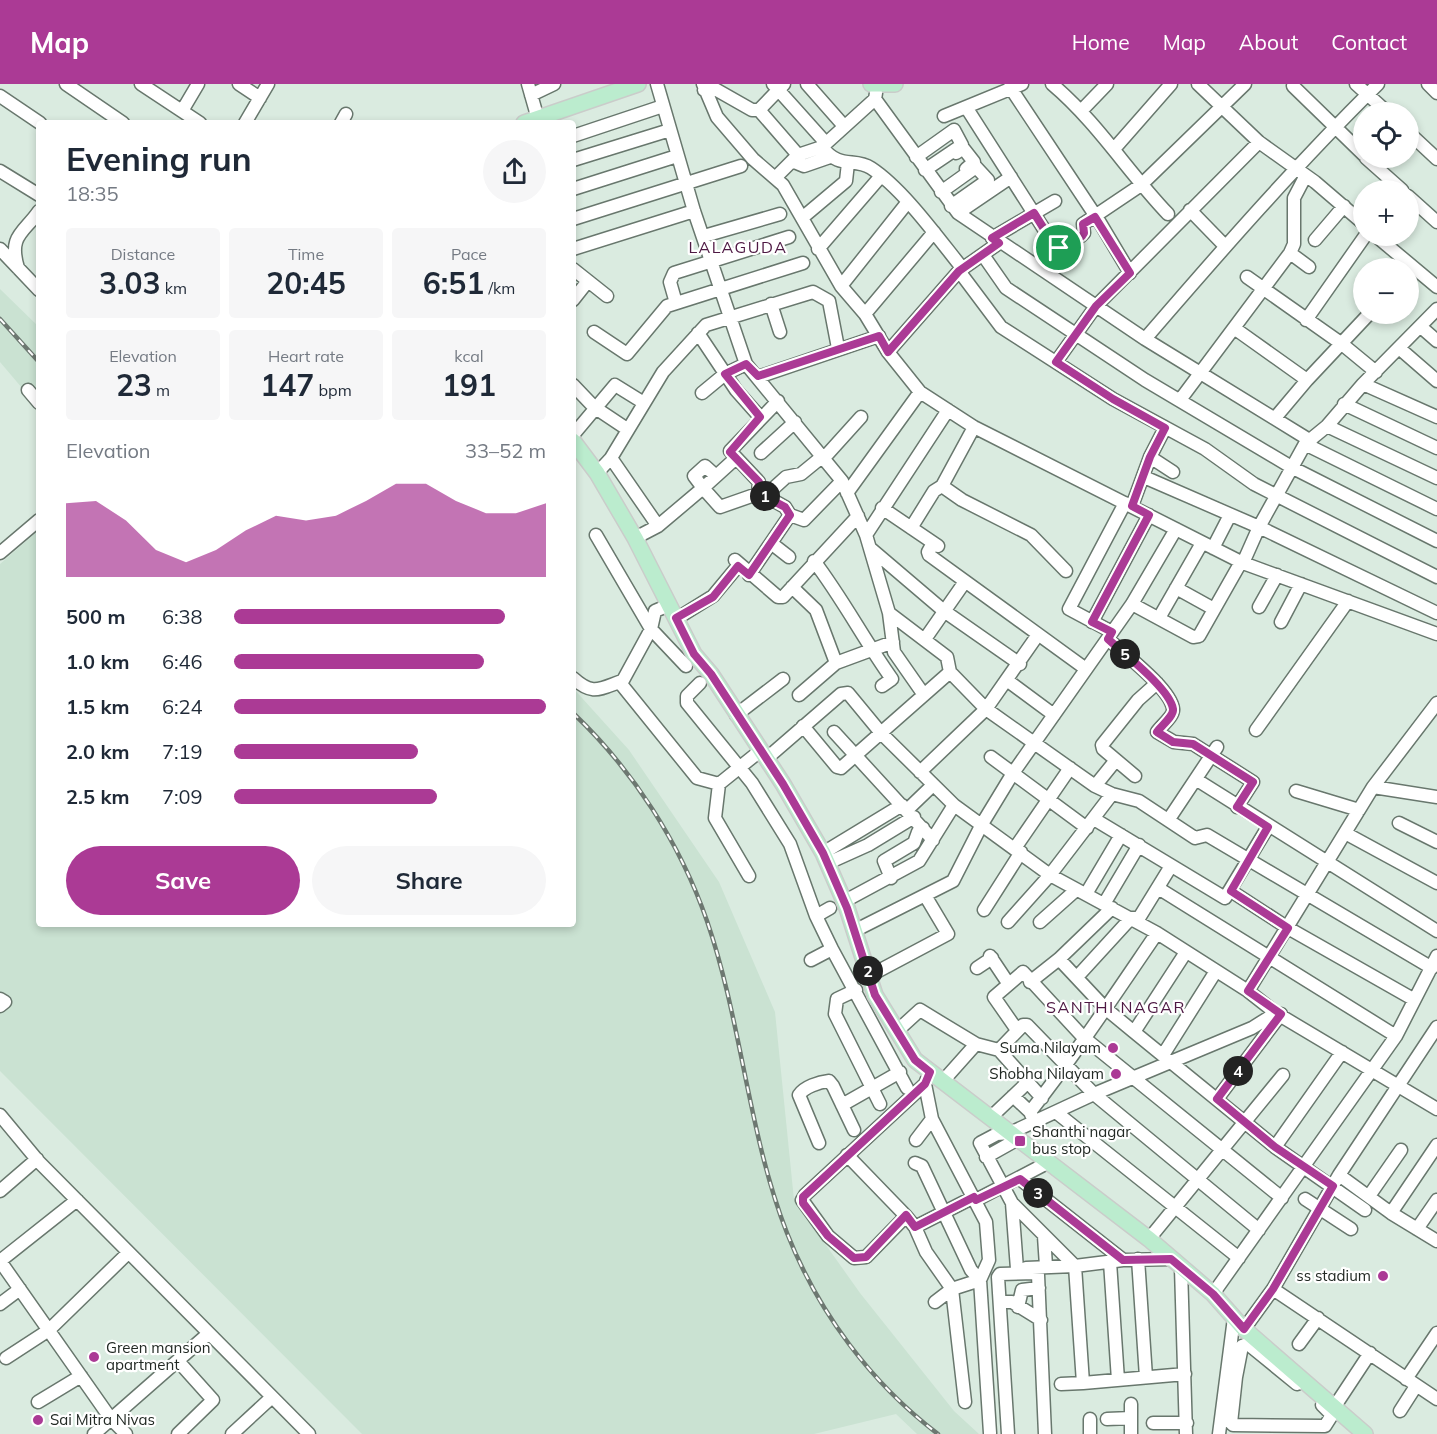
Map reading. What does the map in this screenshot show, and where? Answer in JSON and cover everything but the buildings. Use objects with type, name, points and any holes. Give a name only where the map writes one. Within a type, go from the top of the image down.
[{"type":"main road","points":[[874,90],[895,84]]},
{"type":"main road","points":[[534,120],[635,85]]},
{"type":"main road","points":[[576,445],[597,473],[635,538],[666,612],[694,654],[711,674],[826,858],[837,905],[854,932],[875,995],[915,1060],[932,1079],[990,1118],[1149,1239],[1213,1294],[1239,1323],[1365,1434]]},
{"type":"street","points":[[66,84],[119,120]]},
{"type":"street","points":[[141,84],[196,120]]},
{"type":"street","points":[[182,111],[198,84]]},
{"type":"street","points":[[239,84],[260,98]]},
{"type":"street","points":[[247,120],[268,84]]},
{"type":"street","points":[[531,120],[530,89],[554,84]]},
{"type":"street","points":[[657,84],[694,211],[746,364],[842,481],[868,541],[889,613],[894,652],[924,695]]},
{"type":"street","points":[[807,84],[844,126]]},
{"type":"street","points":[[1052,84],[1082,110],[1141,185],[1168,214]]},
{"type":"street","points":[[1082,110],[1107,84]]},
{"type":"street","points":[[1114,148],[1171,84]]},
{"type":"street","points":[[1198,84],[1259,142],[1353,214]]},
{"type":"street","points":[[966,107],[1056,248],[1082,236],[1083,224],[1141,185],[1245,84]]},
{"type":"street","points":[[1356,84],[1376,102]]},
{"type":"street","points":[[1145,339],[1225,246],[1300,173],[1334,128],[1378,84]]},
{"type":"street","points":[[1428,84],[1437,93]]},
{"type":"street","points":[[759,110],[778,86],[823,144],[830,157]]},
{"type":"street","points":[[944,117],[1016,86],[1130,273]]},
{"type":"street","points":[[1293,86],[1353,145]]},
{"type":"street","points":[[759,110],[752,110],[715,88],[703,87],[717,117],[753,159],[783,185],[841,286],[865,314],[888,352],[920,392],[974,427],[1242,562],[1437,634]]},
{"type":"street","points":[[775,178],[795,158],[823,144],[844,126],[874,90],[916,157],[954,210],[996,241],[1145,339],[1275,418],[1308,443],[1437,509]]},
{"type":"street","points":[[0,96],[36,120]]},
{"type":"street","points":[[576,135],[663,106]]},
{"type":"street","points":[[759,110],[795,158],[804,166],[830,157],[848,164],[869,166],[881,176],[934,232],[1002,327],[1113,399],[1205,449],[1254,484],[1437,577]]},
{"type":"street","points":[[576,159],[670,130]]},
{"type":"street","points":[[916,157],[954,130],[962,145],[927,172]]},
{"type":"street","points":[[1419,140],[1435,152]]},
{"type":"street","points":[[1056,362],[1096,306],[1259,142]]},
{"type":"street","points":[[927,172],[963,148],[966,149],[974,161],[973,164],[940,190]]},
{"type":"street","points":[[576,188],[677,156]]},
{"type":"street","points":[[802,218],[846,181],[848,164]]},
{"type":"street","points":[[576,218],[741,166]]},
{"type":"street","points":[[940,190],[976,166],[988,180],[954,210]]},
{"type":"street","points":[[1378,168],[1391,180]]},
{"type":"street","points":[[0,171],[36,193]]},
{"type":"street","points":[[1180,400],[1290,253],[1294,244],[1294,198],[1300,173]]},
{"type":"street","points":[[818,249],[881,176]]},
{"type":"street","points":[[954,210],[1011,177]]},
{"type":"street","points":[[888,352],[961,270],[1034,213],[1055,201]]},
{"type":"street","points":[[841,286],[907,203]]},
{"type":"street","points":[[1316,240],[1344,206]]},
{"type":"street","points":[[1419,206],[1437,222]]},
{"type":"street","points":[[1190,210],[1225,246]]},
{"type":"street","points":[[576,248],[694,211]]},
{"type":"street","points":[[18,268],[14,254],[16,241],[22,227],[36,214]]},
{"type":"street","points":[[704,236],[780,214]]},
{"type":"street","points":[[865,314],[934,232]]},
{"type":"street","points":[[676,303],[670,282],[672,275],[789,237]]},
{"type":"street","points":[[1306,321],[1358,246]]},
{"type":"street","points":[[1388,246],[1437,287]]},
{"type":"street","points":[[0,249],[36,287]]},
{"type":"street","points":[[1290,253],[1309,267]]},
{"type":"street","points":[[983,255],[1006,288],[1076,335],[1293,468],[1437,541]]},
{"type":"street","points":[[594,332],[627,354],[667,306],[803,263]]},
{"type":"street","points":[[576,271],[607,296]]},
{"type":"street","points":[[1246,277],[1342,344],[1376,372]]},
{"type":"street","points":[[576,296],[588,281]]},
{"type":"street","points":[[597,473],[611,458],[663,372],[706,325],[813,292],[829,301],[838,348]]},
{"type":"street","points":[[771,304],[780,332]]},
{"type":"street","points":[[1132,604],[1196,638],[1203,633],[1259,527],[1308,443],[1327,426],[1344,404],[1437,309]]},
{"type":"street","points":[[1275,418],[1306,380],[1360,324]]},
{"type":"street","points":[[1421,327],[1437,340]]},
{"type":"street","points":[[1234,328],[1306,380]]},
{"type":"street","points":[[698,333],[725,374],[760,417]]},
{"type":"street","points":[[758,376],[879,336]]},
{"type":"street","points":[[1400,348],[1437,381]]},
{"type":"street","points":[[702,393],[725,374],[746,364]]},
{"type":"street","points":[[576,431],[594,407],[616,384],[644,403]]},
{"type":"street","points":[[1363,384],[1437,417]]},
{"type":"street","points":[[576,388],[594,407],[627,429]]},
{"type":"street","points":[[28,390],[36,399]]},
{"type":"street","points":[[847,493],[920,392]]},
{"type":"street","points":[[778,401],[760,417],[731,450],[759,482],[762,494],[785,507],[790,515],[801,520],[806,519],[842,481]]},
{"type":"street","points":[[1344,404],[1437,448]]},
{"type":"street","points":[[868,541],[882,508],[948,410]]},
{"type":"street","points":[[703,488],[720,507],[762,494],[786,477],[801,474],[824,457],[861,417]]},
{"type":"street","points":[[760,453],[795,422]]},
{"type":"street","points":[[1327,426],[1437,478]]},
{"type":"street","points":[[911,528],[934,491],[942,486],[974,427]]},
{"type":"street","points":[[1165,428],[1150,457],[1144,477],[1069,609],[1110,636],[1157,682],[1173,710],[1157,732],[1173,742],[1188,742],[1215,751],[1253,782],[1237,807]]},
{"type":"street","points":[[1150,457],[1173,472]]},
{"type":"street","points":[[611,458],[658,526]]},
{"type":"street","points":[[635,538],[658,526],[736,458]]},
{"type":"street","points":[[1144,477],[1259,527],[1437,613]]},
{"type":"street","points":[[942,486],[962,500],[1031,535],[1066,571]]},
{"type":"street","points":[[882,508],[936,545],[928,554],[964,583],[1086,669]]},
{"type":"street","points":[[749,575],[790,515]]},
{"type":"street","points":[[1092,622],[1149,515]]},
{"type":"street","points":[[1159,618],[1176,588],[1230,515]]},
{"type":"street","points":[[719,784],[698,778],[623,688],[622,681],[651,629],[666,612],[713,597],[736,563],[778,597],[785,595],[858,516]]},
{"type":"street","points":[[0,553],[36,523]]},
{"type":"street","points":[[854,932],[926,897],[953,881],[982,824],[1013,773],[1132,604],[1176,529]]},
{"type":"street","points":[[596,535],[651,629],[686,666]]},
{"type":"street","points":[[868,541],[944,611],[1020,664]]},
{"type":"street","points":[[771,543],[789,557]]},
{"type":"street","points":[[814,561],[842,598],[870,649],[892,679],[882,686]]},
{"type":"street","points":[[1259,608],[1277,575]]},
{"type":"street","points":[[925,639],[964,583]]},
{"type":"street","points":[[1281,622],[1301,584]]},
{"type":"street","points":[[792,587],[816,610],[836,663]]},
{"type":"street","points":[[1176,588],[1215,609]]},
{"type":"street","points":[[1256,730],[1348,601]]},
{"type":"street","points":[[637,605],[666,612]]},
{"type":"street","points":[[889,613],[948,657],[950,672],[986,709],[1095,786],[1112,794],[1139,801],[1195,838],[1207,835],[1432,968]]},
{"type":"street","points":[[920,772],[986,709],[1020,664],[1037,636]]},
{"type":"street","points":[[799,695],[836,663],[893,642]]},
{"type":"street","points":[[803,726],[838,768],[842,767],[950,672]]},
{"type":"street","points":[[736,715],[783,679]]},
{"type":"street","points":[[576,681],[584,688],[593,690],[622,681]]},
{"type":"street","points":[[1008,681],[1054,715]]},
{"type":"street","points":[[1135,776],[1102,749],[1102,745],[1138,700],[1157,682]]},
{"type":"street","points":[[700,683],[687,696],[687,703],[739,766],[790,844],[816,915],[832,949],[907,1088]]},
{"type":"street","points":[[749,876],[715,818],[719,784],[739,766],[763,755],[846,692],[880,733],[954,805],[1050,875],[1157,933],[1248,991],[1278,1013],[1437,1109]]},
{"type":"street","points":[[1248,991],[1373,787],[1435,711]]},
{"type":"street","points":[[834,732],[933,840]]},
{"type":"street","points":[[1168,819],[1215,751]]},
{"type":"street","points":[[991,757],[1091,824],[1121,835],[1225,898],[1268,827]]},
{"type":"street","points":[[1095,786],[1116,760]]},
{"type":"street","points":[[984,910],[1049,798],[1070,768]]},
{"type":"street","points":[[1197,780],[1268,827],[1437,931]]},
{"type":"street","points":[[826,858],[868,845],[908,811],[933,785]]},
{"type":"street","points":[[1373,787],[1437,797]]},
{"type":"street","points":[[1296,791],[1359,810]]},
{"type":"street","points":[[1008,922],[1050,875],[1112,794]]},
{"type":"street","points":[[816,915],[891,878],[919,861],[954,805]]},
{"type":"street","points":[[826,858],[908,811]]},
{"type":"street","points":[[1399,823],[1437,842]]},
{"type":"street","points":[[891,878],[884,861],[915,842],[918,832],[923,828]]},
{"type":"street","points":[[1345,832],[1437,883]]},
{"type":"street","points":[[1040,922],[1081,892],[1121,835]]},
{"type":"street","points":[[1030,982],[1059,959],[1108,906],[1139,846]]},
{"type":"street","points":[[1077,977],[1131,918],[1139,918],[1171,866]]},
{"type":"street","points":[[1158,888],[1396,1036]]},
{"type":"street","points":[[1231,891],[1288,928],[1413,999]]},
{"type":"street","points":[[869,976],[948,934],[926,897]]},
{"type":"street","points":[[1083,1383],[1075,1266],[1012,1203],[986,1157],[1014,1136],[1032,1117],[1083,1037],[1106,1008],[1157,933]]},
{"type":"street","points":[[811,960],[832,949]]},
{"type":"street","points":[[1134,1032],[1186,952]]},
{"type":"street","points":[[1213,1294],[1396,1036],[1437,956]]},
{"type":"street","points":[[977,968],[991,957],[1008,983]]},
{"type":"street","points":[[1059,959],[1106,1008],[1275,1147],[1303,1167],[1369,1196],[1391,1213],[1437,1241]]},
{"type":"street","points":[[1167,1058],[1216,971]]},
{"type":"street","points":[[1017,1030],[994,997],[1023,972],[1083,1037],[1282,1198]]},
{"type":"street","points":[[856,990],[837,999],[834,1010],[880,1104]]},
{"type":"street","points":[[0,999],[6,1002],[0,1006]]},
{"type":"street","points":[[897,1031],[920,1011],[976,1044],[999,1050],[1042,1098]]},
{"type":"street","points":[[1032,1117],[1057,1113],[1094,1094],[1135,1078],[1167,1058],[1252,1028],[1278,1013]]},
{"type":"street","points":[[1217,1099],[1278,1013]]},
{"type":"street","points":[[999,1050],[1017,1030],[1027,1025],[1065,1067],[1094,1094],[1259,1230]]},
{"type":"street","points":[[1219,1434],[1239,1323],[1273,1289],[1336,1181],[1437,1027]]},
{"type":"street","points":[[906,1215],[866,1257],[854,1258],[828,1236],[802,1200],[805,1194],[847,1155],[932,1079],[976,1044]]},
{"type":"street","points":[[1275,1147],[1342,1052]]},
{"type":"street","points":[[842,1105],[900,1072]]},
{"type":"street","points":[[1149,1239],[1243,1121],[1283,1075]]},
{"type":"street","points":[[932,1079],[932,1119],[986,1222],[989,1260],[981,1275],[990,1433]]},
{"type":"street","points":[[819,1143],[799,1099],[800,1093],[822,1082],[829,1081],[854,1130]]},
{"type":"street","points":[[990,1118],[1028,1082]]},
{"type":"street","points":[[1013,1096],[1032,1117]]},
{"type":"street","points":[[1057,1113],[1239,1258]]},
{"type":"street","points":[[1,1117],[128,1253],[309,1434]]},
{"type":"street","points":[[916,1140],[932,1119]]},
{"type":"street","points":[[1391,1213],[1437,1145]]},
{"type":"street","points":[[1369,1196],[1401,1149]]},
{"type":"street","points":[[847,1155],[906,1215],[915,1227],[926,1252],[952,1289],[964,1402]]},
{"type":"street","points":[[0,1191],[37,1158]]},
{"type":"street","points":[[915,1227],[944,1211],[1020,1179],[1049,1162]]},
{"type":"street","points":[[915,1163],[922,1166],[971,1270],[981,1275]]},
{"type":"street","points":[[1020,1179],[1123,1260]]},
{"type":"street","points":[[1336,1181],[1365,1210]]},
{"type":"street","points":[[1305,1199],[1351,1230]]},
{"type":"street","points":[[77,1200],[0,1261],[111,1419],[126,1434]]},
{"type":"street","points":[[1417,1229],[1437,1200]]},
{"type":"street","points":[[1012,1203],[1017,1269]]},
{"type":"street","points":[[1044,1236],[1046,1266]]},
{"type":"street","points":[[6,1358],[50,1330],[128,1253]]},
{"type":"street","points":[[935,1302],[952,1289],[981,1275],[1017,1269],[1075,1266],[1123,1260],[1176,1263],[1185,1374],[1186,1428],[1153,1423]]},
{"type":"street","points":[[1138,1260],[1146,1377]]},
{"type":"street","points":[[1110,1262],[1118,1380]]},
{"type":"street","points":[[1008,1434],[1000,1274],[1036,1273],[1041,1320],[1046,1434]]},
{"type":"street","points":[[1018,1306],[1022,1290],[1039,1288]]},
{"type":"street","points":[[0,1305],[20,1289]]},
{"type":"street","points":[[1273,1289],[1437,1399]]},
{"type":"street","points":[[1000,1302],[1012,1302],[1041,1320]]},
{"type":"street","points":[[1299,1344],[1318,1318]]},
{"type":"street","points":[[94,1434],[208,1334]]},
{"type":"street","points":[[1400,1411],[1411,1382],[1437,1334]]},
{"type":"street","points":[[1248,1344],[1330,1412],[1331,1417],[1325,1426],[1233,1425],[1231,1423],[1231,1375],[1242,1347],[1248,1344]]},
{"type":"street","points":[[1335,1406],[1370,1353]]},
{"type":"street","points":[[178,1361],[213,1400],[178,1434]]},
{"type":"street","points":[[1061,1384],[1185,1374]]},
{"type":"street","points":[[38,1402],[81,1376]]},
{"type":"street","points":[[232,1434],[272,1397]]},
{"type":"street","points":[[1131,1404],[1131,1434]]},
{"type":"street","points":[[1107,1419],[1131,1418]]},
{"type":"street","points":[[1090,1419],[1090,1434]]},
{"type":"shaded area","points":[[0,289],[36,324],[36,404],[0,362]]},
{"type":"shaded area","points":[[36,533],[36,927],[576,927],[576,691],[629,750],[719,882],[775,1012],[794,1200],[860,1293],[954,1411],[979,1434],[917,1434],[896,1414],[814,1434],[362,1434],[0,1071],[0,564]]},
{"type":"railway","points":[[0,319],[36,359]]},
{"type":"railway","points":[[576,716],[635,783],[669,836],[696,892],[719,960],[763,1156],[774,1195],[787,1233],[814,1291],[849,1344],[869,1369],[890,1392],[938,1434]]},
{"type":"place","name":"Suma Nilayam","points":[[1113,1048]]},
{"type":"place","name":"Shobha Nilayam","points":[[1116,1074]]},
{"type":"place","name":"Shanthi nagar bus stop","points":[[1020,1141]]},
{"type":"place","name":"ss stadium","points":[[1383,1276]]},
{"type":"place","name":"Green mansion apartment","points":[[94,1357]]},
{"type":"place","name":"Sai Mitra Nivas","points":[[38,1420]]},
{"type":"district","name":"LALAGUDA","points":[[738,247]]},
{"type":"district","name":"SANTHI NAGAR","points":[[1116,1007]]},
{"type":"route","points":[[1034,213],[1054,246],[1059,248],[1082,236],[1083,224],[1095,217],[1100,221],[1130,273],[1096,306],[1056,362],[1113,399],[1165,428],[1150,457],[1132,506],[1149,515],[1092,622],[1112,632],[1108,639],[1157,682],[1173,707],[1172,714],[1157,732],[1173,742],[1193,744],[1253,782],[1253,786],[1237,807],[1268,827],[1231,891],[1288,928],[1248,991],[1276,1013],[1281,1014],[1217,1099],[1275,1147],[1333,1186],[1273,1289],[1244,1329],[1213,1294],[1171,1259],[1123,1260],[1020,1179],[976,1200],[974,1197],[915,1227],[906,1215],[866,1257],[854,1258],[828,1236],[803,1203],[803,1197],[925,1084],[930,1072],[915,1060],[875,995],[847,908],[823,853],[783,784],[711,674],[694,654],[676,618],[713,597],[738,566],[749,575],[790,515],[785,507],[758,493],[760,483],[730,452],[760,417],[749,407],[725,374],[746,364],[758,376],[879,336],[888,352],[959,271],[999,243],[992,238],[1034,213]]}]
